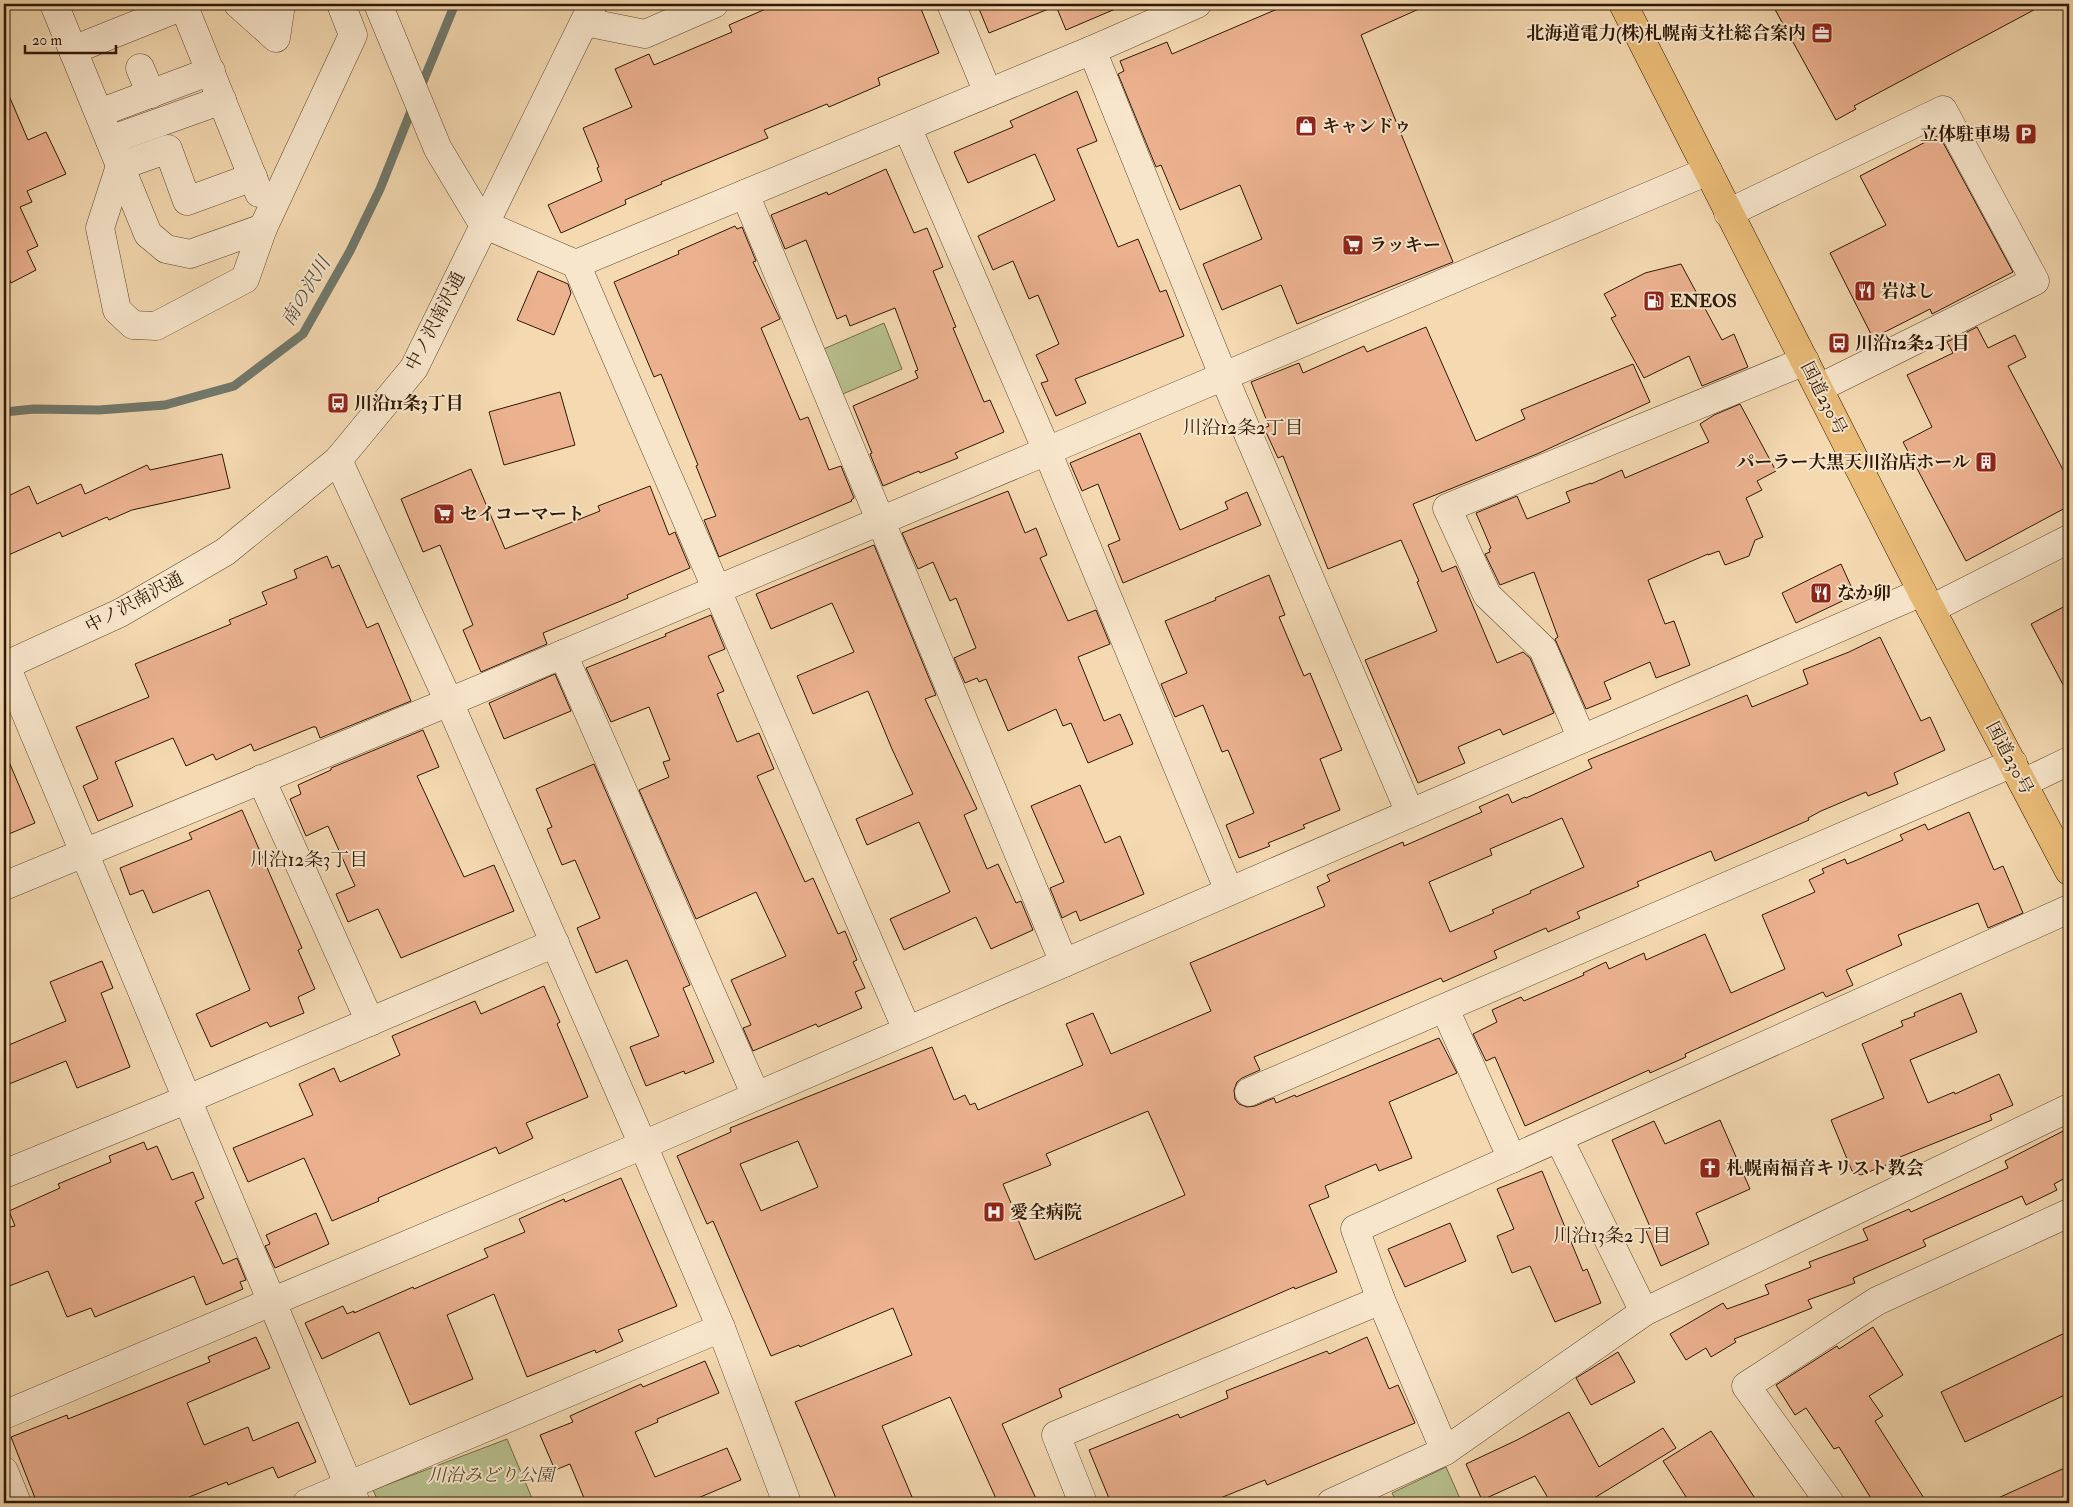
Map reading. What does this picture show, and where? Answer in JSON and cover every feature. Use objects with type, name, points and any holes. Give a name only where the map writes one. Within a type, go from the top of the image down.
[{"type":"highway","name":"国道230号","points":[[1623,4],[1927,600],[2069,871]]},
{"type":"street","points":[[54,4],[148,234],[166,249],[190,254],[266,223]]},
{"type":"street","points":[[73,50],[185,4],[253,177],[266,223]]},
{"type":"street","points":[[238,4],[276,38],[281,4]]},
{"type":"street","points":[[120,166],[100,228],[117,310],[133,325],[156,326],[244,279],[266,223],[353,35],[341,4]]},
{"type":"street","points":[[378,4],[438,149],[483,224],[576,264],[907,1030]]},
{"type":"street","points":[[589,13],[645,34],[714,4]]},
{"type":"street","points":[[950,4],[988,93]]},
{"type":"street","points":[[576,264],[1092,50],[1143,15],[1197,4]]},
{"type":"street","name":"中ノ沢南沢通","points":[[5,666],[120,612],[225,552],[338,460],[414,368],[483,224],[589,13]]},
{"type":"street","points":[[1092,50],[1223,375],[1410,813]]},
{"type":"street","points":[[140,68],[150,94]]},
{"type":"street","points":[[99,114],[210,71]]},
{"type":"street","points":[[110,140],[222,100]]},
{"type":"street","points":[[1728,212],[1943,110],[2035,280],[1819,388]]},
{"type":"street","points":[[907,126],[1047,451],[1228,891]]},
{"type":"street","points":[[120,166],[168,149],[188,201],[253,177]]},
{"type":"street","points":[[4,886],[84,851],[449,702],[1708,171]]},
{"type":"street","points":[[745,194],[1064,962]]},
{"type":"street","points":[[1582,739],[1543,649],[1487,595],[1447,508],[1805,361]]},
{"type":"street","points":[[338,460],[449,702],[643,1145],[720,1328],[787,1503]]},
{"type":"street","points":[[4,1415],[643,1145],[1582,739],[1927,600],[2069,539]]},
{"type":"street","points":[[563,654],[756,1096]]},
{"type":"street","points":[[5,666],[353,1494]]},
{"type":"street","points":[[1250,1092],[1445,1009],[2018,773],[2069,761]]},
{"type":"street","points":[[261,779],[370,1022]]},
{"type":"street","points":[[1445,1451],[1381,1300],[1355,1229],[2069,909]]},
{"type":"street","points":[[4,1174],[188,1100],[555,944]]},
{"type":"street","points":[[1445,1009],[1512,1160]]},
{"type":"street","points":[[1331,1503],[1445,1451],[1644,1312],[2069,1108]]},
{"type":"street","points":[[1559,1139],[1644,1312]]},
{"type":"street","points":[[1830,1503],[1746,1386],[1877,1301],[2069,1213]]},
{"type":"street","points":[[1083,1503],[1056,1435],[1381,1300]]},
{"type":"street","points":[[307,1503],[353,1494],[720,1328]]},
{"type":"street","points":[[4,1471],[18,1503]]},
{"type":"green space","points":[[884,323],[902,369],[838,396],[819,351]]},
{"type":"green space","name":"川沿みどり公園","points":[[507,1439],[534,1503],[379,1503],[373,1490]]},
{"type":"green space","points":[[1446,1467],[1462,1503],[1397,1503],[1392,1493]]},
{"type":"building","points":[[777,4],[919,4],[939,53],[878,78],[880,85],[829,107],[827,104],[764,130],[768,138],[661,182],[662,184],[625,200],[626,204],[561,233],[548,205],[602,181],[597,168],[599,167],[583,128],[632,107],[615,69],[649,54],[654,65],[732,32],[729,25]]},
{"type":"building","points":[[977,4],[1127,4],[1066,30],[1056,6],[989,33]]},
{"type":"building","points":[[1289,4],[1430,4],[1361,35],[1453,262],[1297,324],[1281,285],[1222,310],[1203,264],[1262,239],[1240,185],[1180,210],[1161,165],[1156,167],[1118,74],[1124,71],[1120,61],[1167,42],[1172,54]]},
{"type":"building","points":[[1772,4],[2045,4],[1854,106],[1856,109],[1836,120]]},
{"type":"building","points":[[4,84],[28,140],[46,132],[66,174],[27,191],[32,202],[20,207],[38,246],[27,251],[36,270],[11,283],[4,268]]},
{"type":"building","points":[[1077,91],[1097,141],[1077,149],[1118,247],[1138,239],[1160,292],[1166,290],[1184,336],[1075,379],[1086,403],[1056,416],[1041,383],[1048,381],[1036,355],[1059,344],[1038,295],[1029,299],[1013,261],[993,270],[978,236],[1055,200],[1035,154],[968,183],[954,152],[1013,127],[1010,121]]},
{"type":"building","points":[[1939,135],[2013,272],[1932,314],[1930,309],[1873,338],[1830,253],[1886,225],[1860,176]]},
{"type":"building","points":[[886,169],[914,233],[927,228],[943,267],[933,271],[956,327],[953,328],[984,402],[990,400],[1004,432],[955,453],[958,458],[883,486],[853,406],[918,378],[915,371],[918,370],[895,308],[850,326],[846,315],[837,319],[806,240],[785,249],[771,215],[827,192],[828,195]]},
{"type":"building","points":[[735,226],[737,229],[742,227],[756,261],[753,262],[780,319],[761,328],[800,420],[808,417],[829,470],[841,466],[854,498],[852,501],[719,557],[704,520],[716,516],[696,466],[698,465],[661,374],[654,377],[614,282],[679,254],[678,251]]},
{"type":"building","points":[[1681,264],[1722,340],[1734,334],[1748,367],[1702,386],[1689,356],[1644,378],[1611,318],[1616,316],[1604,294],[1645,273]]},
{"type":"building","points":[[538,271],[568,284],[571,293],[554,335],[517,320]]},
{"type":"building","points":[[1426,327],[1476,441],[1525,419],[1521,410],[1633,364],[1650,402],[1537,454],[1413,504],[1442,572],[1456,566],[1497,663],[1523,652],[1530,658],[1554,713],[1503,735],[1500,729],[1458,747],[1465,763],[1418,783],[1365,660],[1437,631],[1417,582],[1419,581],[1401,540],[1328,569],[1283,456],[1278,458],[1264,428],[1269,426],[1251,382],[1299,363],[1303,373],[1364,346],[1367,352]]},
{"type":"building","name":"パーラー大黒天川沿店ホール","points":[[1977,327],[1988,348],[2015,335],[2026,357],[2008,366],[2069,481],[2069,506],[1966,561],[1903,442],[1932,427],[1907,375],[1953,353],[1947,342]]},
{"type":"building","points":[[560,392],[575,445],[504,465],[489,412]]},
{"type":"building","points":[[1740,404],[1776,471],[1757,481],[1762,490],[1746,498],[1763,537],[1755,540],[1749,556],[1725,565],[1719,551],[1648,580],[1665,624],[1674,621],[1690,665],[1656,678],[1650,662],[1604,682],[1611,699],[1586,709],[1555,639],[1558,637],[1534,572],[1500,585],[1485,554],[1490,552],[1489,549],[1491,548],[1476,513],[1517,496],[1527,519],[1570,502],[1566,492],[1591,484],[1622,470],[1625,478],[1709,442],[1700,424],[1714,415]]},
{"type":"building","points":[[1140,433],[1180,530],[1228,509],[1225,502],[1247,492],[1261,525],[1123,583],[1108,545],[1120,540],[1098,484],[1082,491],[1070,463]]},
{"type":"building","points":[[222,454],[230,488],[132,510],[109,520],[107,517],[62,537],[60,532],[4,557],[4,498],[29,486],[37,504],[81,484],[85,494],[147,465],[150,470]]},
{"type":"building","points":[[471,469],[505,549],[600,511],[598,506],[650,486],[669,535],[675,532],[690,568],[627,595],[628,598],[543,633],[547,644],[481,672],[463,630],[473,625],[440,545],[423,552],[401,499]]},
{"type":"building","points":[[1008,491],[1025,533],[1036,528],[1047,555],[1040,558],[1068,621],[1096,610],[1110,644],[1078,657],[1104,721],[1120,714],[1133,744],[1088,763],[1071,723],[1063,726],[1056,709],[1008,731],[986,679],[979,682],[977,678],[965,683],[954,658],[976,648],[956,598],[950,601],[933,562],[918,569],[902,533]]},
{"type":"building","points":[[874,545],[936,695],[925,699],[977,809],[964,815],[987,869],[998,864],[1016,903],[1021,901],[1033,930],[991,949],[976,917],[904,950],[890,919],[950,892],[919,822],[867,845],[856,819],[913,794],[868,691],[813,714],[797,676],[854,652],[832,603],[771,629],[756,594]]},
{"type":"building","points":[[327,556],[332,568],[339,565],[367,628],[378,623],[411,701],[320,738],[316,727],[313,727],[254,751],[251,744],[216,760],[213,754],[186,766],[173,738],[115,762],[133,806],[98,821],[83,786],[98,779],[76,727],[149,697],[135,664],[231,624],[229,620],[267,604],[262,592],[297,578],[294,570]]},
{"type":"building","points":[[1841,564],[1855,595],[1796,623],[1782,593]]},
{"type":"building","points":[[1269,575],[1285,615],[1279,617],[1304,676],[1310,673],[1342,750],[1320,759],[1340,810],[1303,825],[1305,828],[1268,843],[1270,846],[1239,858],[1226,825],[1254,813],[1228,750],[1222,752],[1203,705],[1175,717],[1161,684],[1187,673],[1165,621]]},
{"type":"building","points":[[2069,604],[2069,696],[2031,624]]},
{"type":"building","points":[[711,615],[725,649],[708,656],[724,691],[717,694],[737,742],[759,733],[774,769],[757,776],[805,882],[813,878],[838,934],[845,931],[857,960],[853,962],[865,988],[855,992],[862,1008],[818,1027],[816,1024],[753,1051],[743,1028],[751,1025],[731,980],[786,956],[756,892],[696,919],[639,790],[669,777],[663,762],[670,760],[649,707],[611,722],[586,668],[666,636],[665,634]]},
{"type":"building","points":[[1880,637],[1921,721],[1930,717],[1945,750],[1894,773],[1898,784],[1868,796],[1866,792],[1821,811],[1808,818],[1809,820],[1715,861],[1711,851],[1637,882],[1639,886],[1577,912],[1580,918],[1548,932],[1546,928],[1494,951],[1497,958],[1443,982],[1441,978],[1254,1057],[1260,1070],[1242,1078],[1237,1082],[1234,1090],[1235,1099],[1239,1104],[1247,1107],[1255,1106],[1274,1098],[1276,1103],[1295,1095],[1296,1097],[1439,1038],[1457,1073],[1389,1102],[1412,1158],[1379,1171],[1376,1164],[1325,1186],[1329,1197],[1309,1205],[1337,1272],[1295,1289],[1294,1287],[1059,1389],[1062,1397],[1002,1424],[1038,1503],[998,1503],[950,1397],[882,1426],[912,1497],[897,1503],[838,1503],[795,1402],[912,1355],[893,1308],[800,1347],[799,1345],[771,1356],[713,1221],[707,1224],[677,1156],[731,1132],[730,1128],[932,1047],[954,1100],[965,1095],[970,1105],[975,1103],[978,1110],[1083,1065],[1066,1024],[1093,1013],[1111,1054],[1211,1011],[1190,963],[1325,906],[1317,887],[1330,881],[1327,875],[1403,842],[1404,846],[1482,812],[1479,807],[1508,794],[1512,803],[1526,798],[1592,768],[1588,760],[1747,695],[1752,707],[1808,684],[1803,670],[1849,652]],"holes":[[[1562,818],[1584,867],[1492,910],[1494,913],[1450,932],[1429,882],[1492,855],[1490,849]],[[1148,1111],[1185,1195],[1035,1260],[1003,1184],[1051,1165],[1046,1154]],[[798,1141],[818,1187],[761,1211],[740,1164]]]},
{"type":"building","points":[[555,674],[571,711],[504,739],[489,703]]},
{"type":"building","points":[[423,730],[439,767],[417,776],[464,877],[494,865],[514,911],[401,958],[378,909],[348,922],[336,894],[355,886],[328,826],[306,836],[290,799],[301,794],[298,785],[331,770],[331,768]]},
{"type":"building","points":[[4,750],[35,823],[4,836]]},
{"type":"building","points":[[594,764],[690,985],[683,988],[714,1062],[685,1074],[684,1071],[646,1086],[630,1047],[659,1036],[627,960],[596,973],[577,928],[600,918],[575,860],[562,865],[547,829],[552,827],[536,789]]},
{"type":"building","points":[[1080,785],[1105,843],[1120,836],[1144,894],[1080,921],[1076,911],[1062,918],[1050,888],[1064,882],[1031,806]]},
{"type":"building","points":[[242,810],[302,948],[298,950],[315,989],[298,997],[304,1013],[270,1027],[267,1022],[211,1047],[196,1014],[250,990],[209,890],[153,913],[143,890],[130,895],[120,868],[192,839],[189,833]]},
{"type":"building","points":[[1969,812],[1994,870],[2003,866],[2023,913],[1988,928],[1978,903],[1898,935],[1902,945],[1846,970],[1853,985],[1826,997],[1823,992],[1685,1054],[1686,1057],[1650,1073],[1649,1070],[1525,1126],[1495,1057],[1486,1061],[1473,1034],[1497,1022],[1492,1010],[1521,997],[1524,1001],[1584,975],[1583,973],[1606,962],[1609,969],[1644,953],[1646,960],[1705,934],[1731,993],[1785,969],[1762,915],[1815,892],[1809,880],[1824,873],[1822,869],[1845,859],[1847,864],[1903,840],[1900,835],[1925,824],[1928,830]]},
{"type":"building","points":[[102,961],[113,988],[101,993],[130,1067],[77,1088],[66,1061],[4,1086],[4,1047],[66,1021],[50,982]]},
{"type":"building","points":[[544,986],[560,1022],[557,1024],[588,1097],[526,1123],[533,1138],[499,1154],[496,1147],[378,1198],[379,1201],[332,1221],[304,1158],[248,1182],[233,1148],[313,1115],[299,1084],[334,1068],[340,1082],[400,1055],[392,1036],[475,1001],[481,1014]]},
{"type":"building","points":[[1961,993],[1977,1032],[1910,1060],[1928,1103],[1954,1092],[1955,1094],[1999,1074],[2013,1105],[1990,1115],[1992,1120],[1900,1157],[1901,1159],[1861,1175],[1852,1171],[1831,1120],[1884,1098],[1862,1044],[1903,1026],[1901,1021],[1915,1016],[1914,1013]]},
{"type":"building","points":[[1720,1120],[1750,1189],[1696,1213],[1709,1244],[1661,1266],[1646,1231],[1651,1229],[1612,1140],[1654,1121],[1665,1144]]},
{"type":"building","points":[[2069,1128],[2069,1176],[2054,1184],[2057,1190],[2026,1205],[2022,1196],[1923,1240],[1926,1246],[1853,1278],[1855,1283],[1808,1300],[1812,1308],[1734,1339],[1736,1342],[1711,1357],[1706,1348],[1686,1360],[1670,1334],[1723,1303],[1727,1309],[1769,1294],[1765,1285],[1811,1267],[1809,1262],[1868,1240],[1863,1229],[1909,1209],[1911,1212],[2008,1168],[2005,1161]]},
{"type":"building","points":[[144,1142],[147,1150],[157,1146],[172,1180],[193,1172],[204,1198],[195,1202],[223,1264],[237,1258],[246,1280],[240,1282],[243,1289],[206,1305],[194,1276],[95,1317],[91,1308],[67,1317],[48,1271],[4,1288],[4,1228],[15,1226],[9,1211],[60,1188],[58,1184],[111,1162],[109,1156]]},
{"type":"building","points":[[1542,1171],[1583,1271],[1587,1269],[1601,1303],[1555,1322],[1530,1266],[1512,1273],[1497,1236],[1514,1229],[1497,1189]]},
{"type":"building","points":[[621,1178],[677,1306],[618,1330],[623,1341],[596,1353],[595,1350],[527,1377],[494,1294],[447,1315],[473,1379],[410,1405],[379,1332],[322,1359],[305,1323],[343,1306],[347,1314],[354,1311],[354,1313],[488,1257],[484,1249],[525,1232],[519,1219],[564,1199],[565,1202]]},
{"type":"building","points":[[316,1213],[329,1244],[275,1268],[265,1246],[270,1244],[266,1235]]},
{"type":"building","points":[[1450,1223],[1466,1261],[1405,1287],[1388,1249]]},
{"type":"building","points":[[1873,1327],[1903,1375],[1869,1396],[1883,1416],[1875,1421],[1927,1503],[1874,1503],[1839,1447],[1834,1449],[1806,1408],[1795,1415],[1776,1385],[1837,1346],[1839,1349]]},
{"type":"building","points":[[2069,1331],[2069,1393],[1965,1442],[1941,1392]]},
{"type":"building","points":[[256,1337],[270,1368],[187,1403],[204,1445],[248,1427],[253,1441],[298,1422],[316,1462],[278,1478],[273,1467],[228,1485],[227,1482],[174,1503],[37,1503],[11,1437],[67,1415],[68,1419],[210,1362],[208,1357]]},
{"type":"building","points":[[1367,1337],[1389,1389],[1398,1385],[1415,1423],[1267,1485],[1265,1480],[1208,1503],[1111,1503],[1089,1450],[1178,1414],[1180,1418],[1228,1398],[1226,1391],[1327,1351],[1329,1354]]},
{"type":"building","points":[[1618,1352],[1635,1382],[1591,1405],[1576,1378]]},
{"type":"building","points":[[705,1361],[719,1393],[657,1419],[658,1422],[635,1432],[655,1477],[727,1448],[741,1480],[686,1503],[586,1503],[570,1464],[555,1470],[540,1435],[573,1422],[570,1416],[641,1384],[643,1387]]},
{"type":"building","points":[[1569,1412],[1599,1467],[1663,1428],[1676,1448],[1586,1503],[1551,1503],[1535,1476],[1482,1500],[1466,1464],[1517,1440]]},
{"type":"building","points":[[1711,1431],[1758,1503],[1690,1503],[1663,1461]]},
{"type":"building","points":[[2069,1466],[2069,1503],[1987,1503]]},
{"type":"waterway","name":"南の沢川","points":[[420,89],[455,4]]},
{"type":"waterway","name":"南の沢川","points":[[4,412],[34,409],[99,410],[165,405],[234,386],[303,334],[350,251],[380,189],[413,106]]},
{"type":"place","name":"北海道電力(株)札幌南支社総合案内","points":[[1822,33]]},
{"type":"place","name":"キャンドゥ","points":[[1306,126]]},
{"type":"place","name":"立体駐車場","points":[[2026,134]]},
{"type":"place","name":"ラッキー","points":[[1353,245]]},
{"type":"place","name":"岩はし","points":[[1865,291]]},
{"type":"place","name":"ENEOS","points":[[1654,301]]},
{"type":"place","name":"川沿12条2丁目","points":[[1839,343]]},
{"type":"place","name":"川沿11条3丁目","points":[[338,403]]},
{"type":"place","name":"パーラー大黒天川沿店ホール","points":[[1986,462]]},
{"type":"place","name":"セイコーマート","points":[[444,514]]},
{"type":"place","name":"なか卯","points":[[1821,593]]},
{"type":"place","name":"札幌南福音キリスト教会","points":[[1710,1168]]},
{"type":"place","name":"愛全病院","points":[[994,1212]]},
{"type":"district","name":"川沿12条2丁目","points":[[1243,427]]},
{"type":"district","name":"川沿12条3丁目","points":[[309,859]]},
{"type":"district","name":"川沿13条2丁目","points":[[1612,1235]]}]
